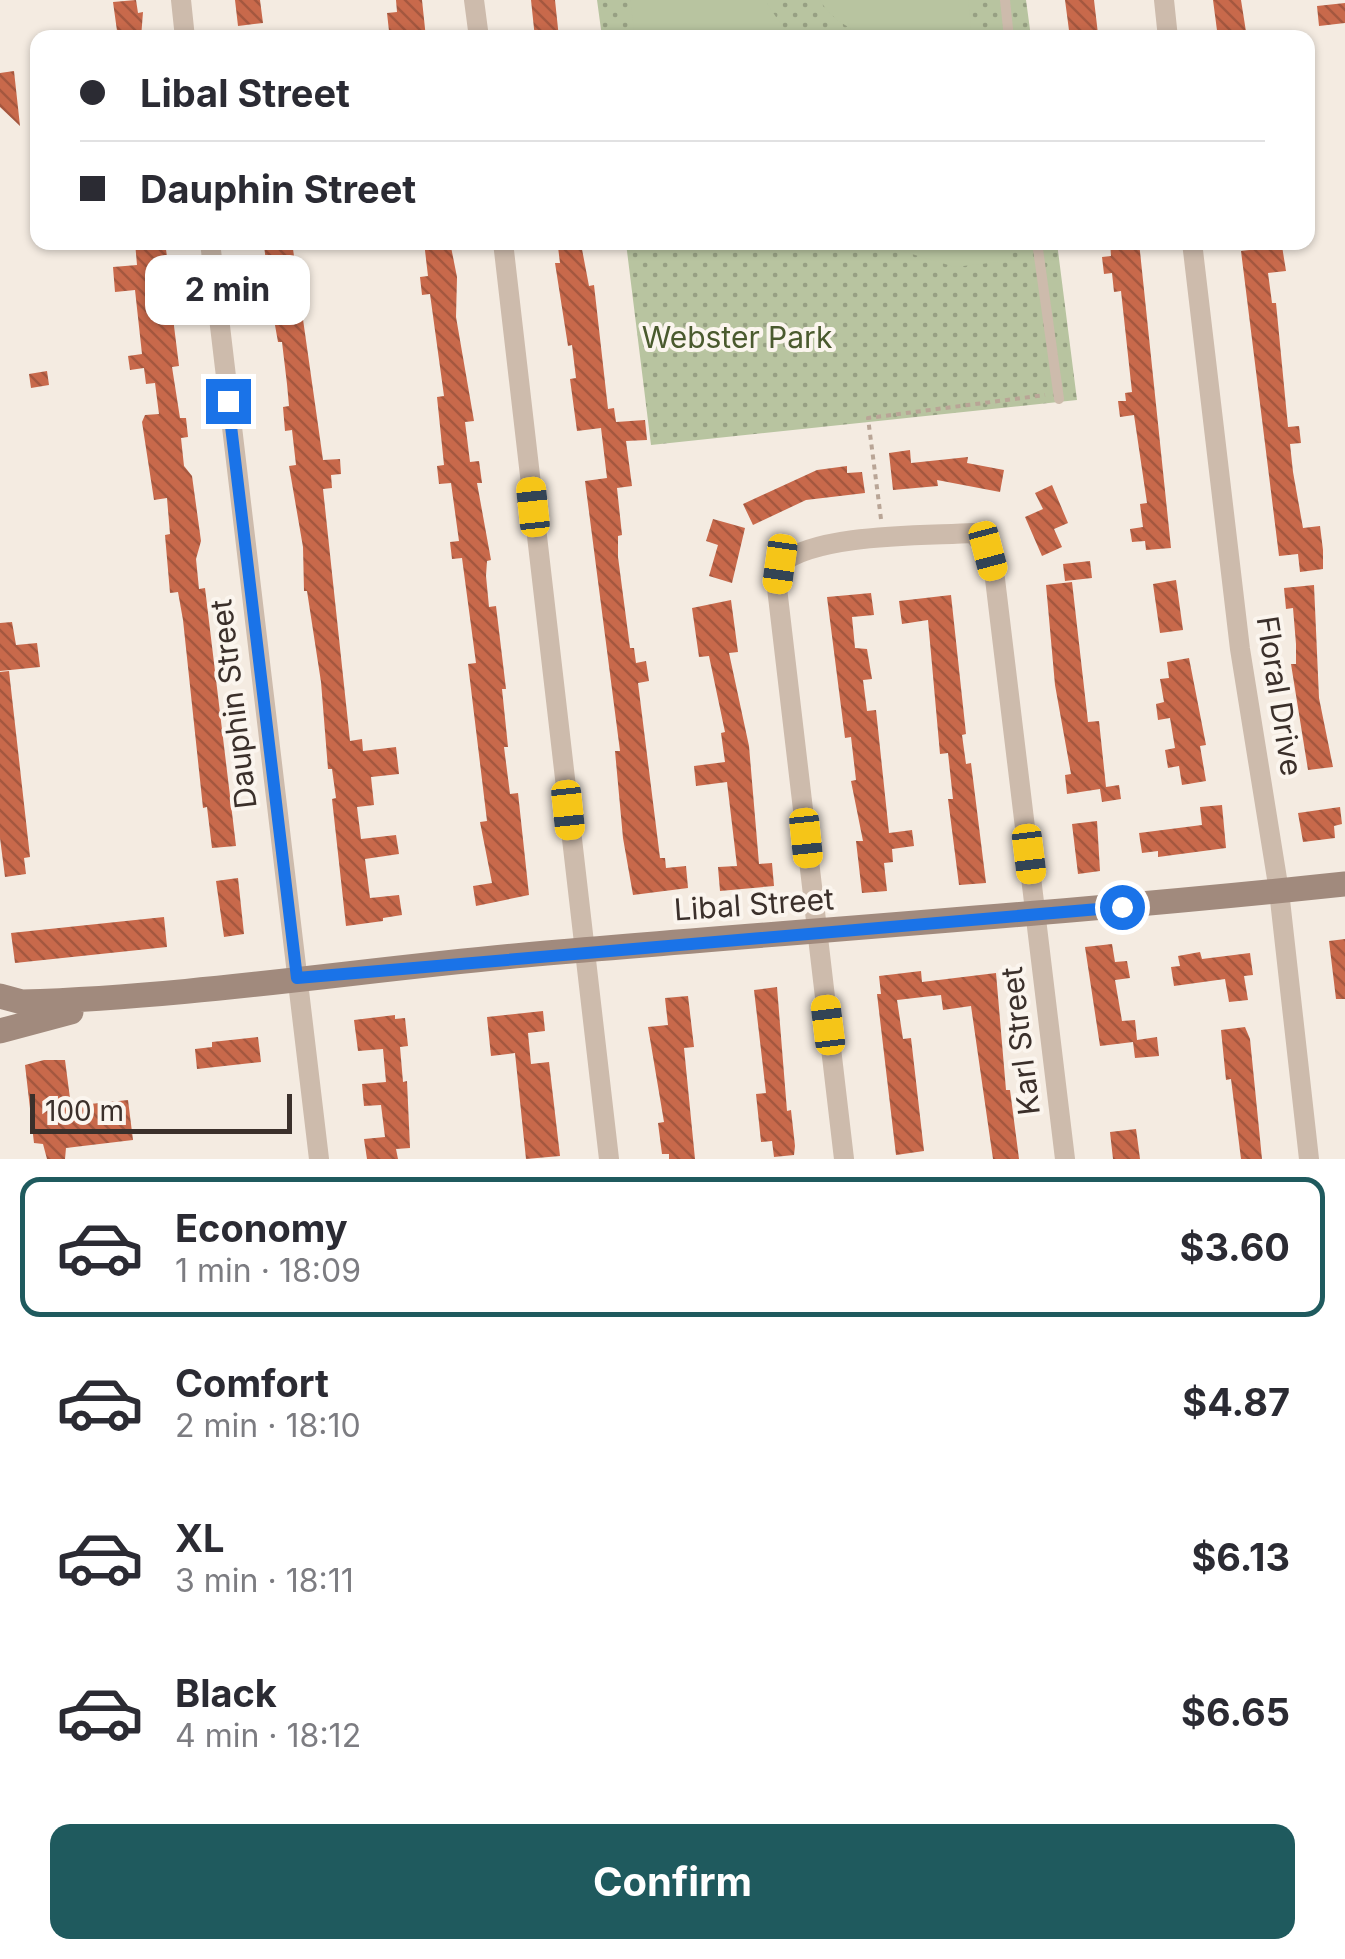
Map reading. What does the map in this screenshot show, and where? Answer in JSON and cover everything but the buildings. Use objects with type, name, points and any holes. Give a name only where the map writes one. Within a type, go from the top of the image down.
[{"type":"street","points":[[181,0],[184,30]]},
{"type":"street","points":[[474,0],[478,30]]},
{"type":"street","points":[[1164,0],[1167,30]]},
{"type":"street","name":"Dauphin Street","points":[[211,250],[318,1159]]},
{"type":"street","points":[[503,250],[608,1159]]},
{"type":"street","name":"Floral Drive","points":[[1193,250],[1240,649],[1279,890],[1309,1159]]},
{"type":"street","name":"Karl Street","points":[[884,538],[972,533],[988,551],[996,579],[1065,1159]]},
{"type":"street","points":[[844,1159],[777,588],[780,564],[794,552],[884,538]]},
{"type":"street","name":"Libal Street","points":[[0,998],[22,1002],[169,993],[584,951],[1036,916],[1345,884]]},
{"type":"street","name":"Libal Street","points":[[0,1029],[169,993]]},
{"type":"street","points":[[0,998],[0,1029]]},
{"type":"lane","points":[[1006,0],[1008,30]]},
{"type":"lane","points":[[1039,250],[1059,396]]},
{"type":"path","points":[[884,538],[868,418],[1059,396]]},
{"type":"green space","points":[[597,0],[1026,0],[1030,30],[601,30]]},
{"type":"green space","points":[[630,0],[765,0],[784,30],[634,30]]},
{"type":"green space","points":[[820,0],[968,0],[971,30],[857,30],[833,16]]},
{"type":"green space","name":"Webster Park","points":[[627,250],[1058,250],[1077,400],[651,445]]},
{"type":"green space","points":[[898,250],[1004,250],[1006,261],[955,267]]},
{"type":"route","points":[[228,401],[297,978],[524,955],[999,920],[1122,907]]}]
